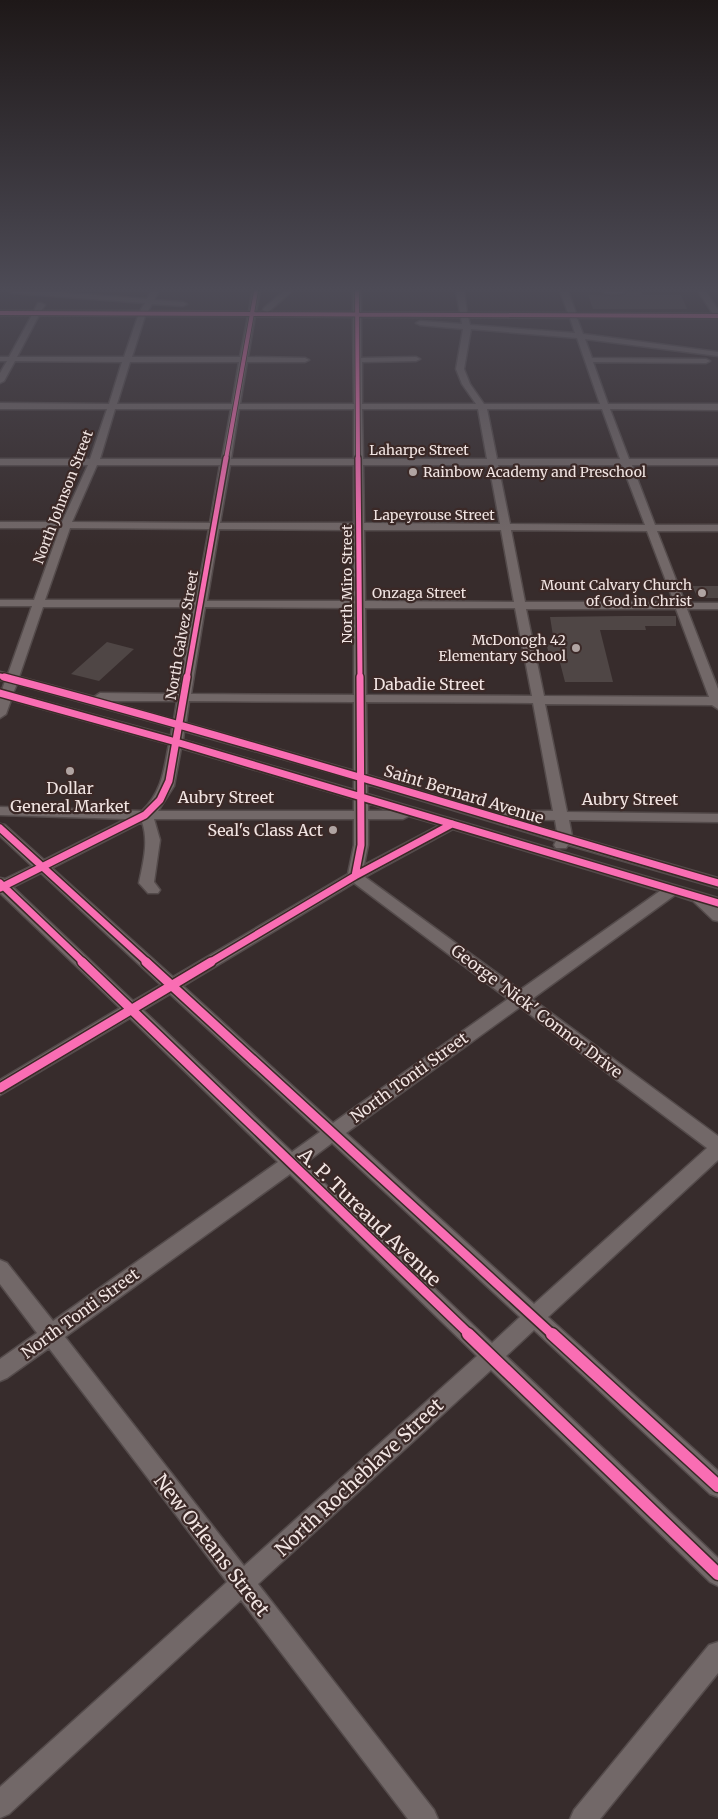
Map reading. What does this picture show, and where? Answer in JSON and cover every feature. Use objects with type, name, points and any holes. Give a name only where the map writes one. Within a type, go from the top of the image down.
[{"type":"street","name":"North Johnson Street","points":[[0,714],[3,694],[14,680],[66,526],[94,462],[121,376]]},
{"type":"street","name":"North Galvez Street","points":[[1,886],[145,815],[158,804],[165,791],[184,698],[240,376]]},
{"type":"street","name":"North Miro Street","points":[[355,876],[361,845],[358,376]]},
{"type":"street","points":[[463,376],[466,384],[482,407],[491,462],[565,839],[556,855]]},
{"type":"street","points":[[594,376],[718,703]]},
{"type":"street","points":[[0,406],[718,407]]},
{"type":"street","name":"Laharpe Street","points":[[0,462],[718,462]]},
{"type":"street","name":"Lapeyrouse Street","points":[[0,525],[718,528]]},
{"type":"street","name":"Onzaga Street","points":[[0,603],[718,606]]},
{"type":"street","name":"Saint Bernard Avenue","points":[[0,676],[360,777],[482,815],[718,883]]},
{"type":"street","name":"Saint Bernard Avenue","points":[[3,694],[176,742],[718,903]]},
{"type":"street","name":"Dabadie Street","points":[[80,697],[718,703]]},
{"type":"street","name":"Aubry Street","points":[[0,811],[145,815],[423,815]]},
{"type":"street","points":[[145,815],[152,823],[154,833],[146,883],[153,890]]},
{"type":"street","name":"Aubry Street","points":[[482,815],[718,818]]},
{"type":"street","points":[[0,1088],[355,876],[452,824]]},
{"type":"street","name":"A. P. Tureaud Avenue","points":[[0,828],[718,1486]]},
{"type":"street","name":"George 'Nick' Connor Drive","points":[[355,876],[718,1148]]},
{"type":"street","name":"A. P. Tureaud Avenue","points":[[1,886],[132,1009],[718,1574]]},
{"type":"street","name":"North Tonti Street","points":[[0,1371],[331,1132],[672,890]]},
{"type":"street","points":[[698,897],[718,916]]},
{"type":"street","name":"North Rocheblave Street","points":[[0,1806],[718,1148]]},
{"type":"street","name":"New Orleans Street","points":[[0,1269],[425,1819]]},
{"type":"street","points":[[583,1819],[718,1654]]},
{"type":"building","name":"Mount Calvary Church of God in Christ","points":[[692,586],[718,586],[718,598],[698,598]]},
{"type":"building","name":"McDonogh 42 Elementary School","points":[[676,616],[676,626],[645,626],[646,630],[600,630],[613,682],[565,682],[558,655],[549,654],[546,643],[554,642],[550,617]]},
{"type":"building","points":[[107,642],[134,649],[99,681],[71,674]]},
{"type":"cycle path","points":[[0,888],[145,815],[160,800],[165,791],[169,781],[241,376]]},
{"type":"cycle path","points":[[0,1088],[355,876],[361,845],[358,376]]},
{"type":"cycle path","points":[[0,676],[360,777],[482,815],[718,883]]},
{"type":"cycle path","points":[[0,693],[176,742],[718,903]]},
{"type":"cycle path","points":[[355,876],[452,824]]},
{"type":"cycle path","points":[[0,828],[718,1486]]},
{"type":"cycle path","points":[[0,883],[718,1574]]},
{"type":"place","name":"Rainbow Academy and Preschool","points":[[413,472]]},
{"type":"place","name":"Mount Calvary Church of God in Christ","points":[[702,593]]},
{"type":"place","name":"McDonogh 42 Elementary School","points":[[576,648]]},
{"type":"place","name":"Dollar General Market","points":[[70,771]]},
{"type":"place","name":"Seal's Class Act","points":[[333,830]]}]
